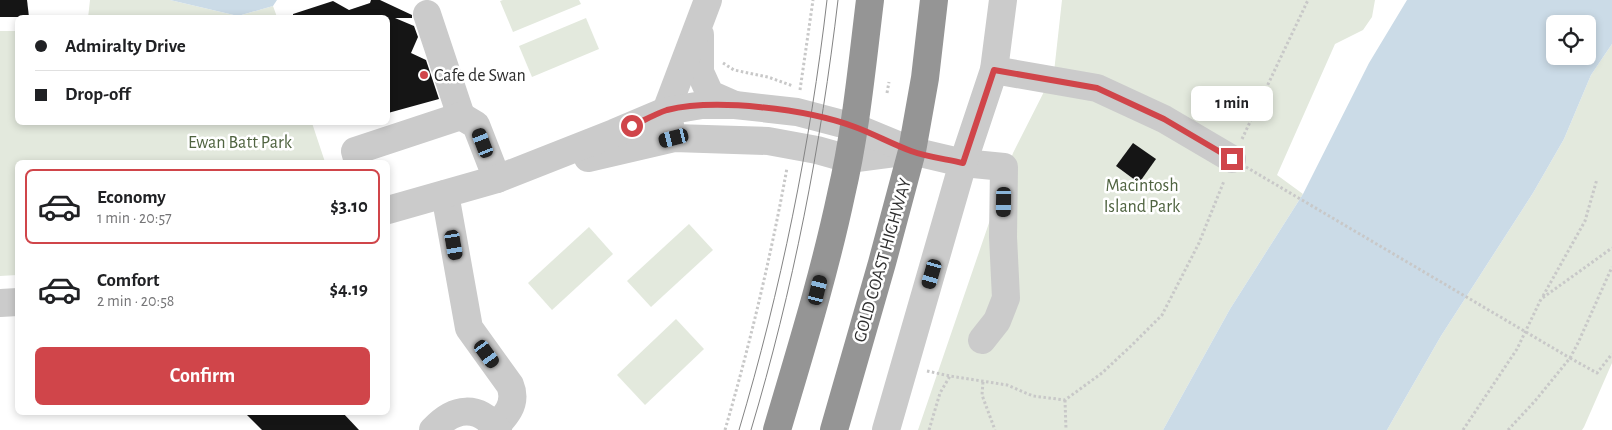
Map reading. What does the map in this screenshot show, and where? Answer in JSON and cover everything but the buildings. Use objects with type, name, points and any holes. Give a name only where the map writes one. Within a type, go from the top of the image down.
[{"type":"highway","points":[[777,430],[818,290],[849,159],[870,0]]},
{"type":"highway","name":"GOLD COAST HIGHWAY","points":[[834,430],[912,151],[925,78],[934,0]]},
{"type":"street","points":[[886,430],[963,163],[994,70],[1003,0]]},
{"type":"street","points":[[704,9],[700,72],[710,94],[735,106]]},
{"type":"street","points":[[674,138],[666,111],[704,9]]},
{"type":"street","points":[[427,14],[461,116],[476,125],[506,175]]},
{"type":"street","points":[[994,70],[1097,88],[1164,119],[1239,163]]},
{"type":"street","points":[[390,209],[506,175],[666,111],[702,105],[735,106],[799,99],[854,126],[912,151],[963,163],[1004,167],[1003,237],[1006,298],[997,322],[982,340]]},
{"type":"street","points":[[357,160],[355,151],[461,116]]},
{"type":"street","points":[[506,175],[674,138],[768,141],[817,150],[849,159],[912,151]]},
{"type":"street","points":[[433,430],[450,415],[471,410],[482,416],[495,429],[510,409],[513,393],[510,385],[470,328],[445,194]]},
{"type":"street","points":[[0,303],[15,302]]},
{"type":"path","points":[[799,99],[813,0]]},
{"type":"path","points":[[905,365],[950,376],[1007,385],[1033,396],[1065,400],[1102,373],[1162,315],[1239,163],[1308,0]]},
{"type":"path","points":[[723,63],[734,70],[768,77],[789,85],[799,99]]},
{"type":"path","points":[[887,93],[889,82]]},
{"type":"path","points":[[725,430],[775,235],[791,145]]},
{"type":"path","points":[[1239,163],[1597,374],[1612,354]]},
{"type":"path","points":[[1463,430],[1517,349],[1541,299],[1585,221],[1598,179]]},
{"type":"path","points":[[1541,299],[1612,248]]},
{"type":"path","points":[[1508,430],[1535,401],[1570,358],[1612,267]]},
{"type":"path","points":[[929,430],[940,393],[950,376]]},
{"type":"path","points":[[983,382],[982,395],[995,430]]},
{"type":"path","points":[[1065,400],[1066,430]]},
{"type":"green space","points":[[90,0],[170,0],[234,15],[88,15]]},
{"type":"green space","points":[[579,0],[581,4],[513,32],[500,1]]},
{"type":"green space","name":"Macintosh Island Park","points":[[1062,0],[1375,0],[1372,17],[1363,30],[1335,44],[1277,175],[1303,194],[1230,309],[1163,430],[918,430],[1013,153],[1054,72]]},
{"type":"green space","points":[[273,6],[276,15],[242,15]]},
{"type":"green space","points":[[586,18],[599,49],[532,77],[519,46]]},
{"type":"green space","name":"Ewan Batt Park","points":[[0,31],[15,31],[15,125],[313,125],[324,160],[15,160],[15,275],[0,276]]},
{"type":"green space","points":[[1612,44],[1612,363],[1584,427],[1582,430],[1387,430],[1441,336],[1533,193],[1564,139],[1591,75]]},
{"type":"green space","points":[[689,224],[713,250],[651,307],[627,281]]},
{"type":"green space","points":[[589,227],[613,254],[552,310],[528,283]]},
{"type":"green space","points":[[676,319],[704,349],[645,405],[617,375]]},
{"type":"water","points":[[170,0],[277,0],[273,6],[242,15],[234,15]]},
{"type":"water","points":[[1407,0],[1612,0],[1612,44],[1591,75],[1564,139],[1533,193],[1441,336],[1387,430],[1163,430],[1230,309],[1303,194],[1369,63]]},
{"type":"tram line","points":[[739,430],[768,324],[792,217],[812,109],[827,0]]},
{"type":"tram line","points":[[751,430],[780,324],[804,217],[823,109],[838,0]]},
{"type":"place","name":"Cafe de Swan","points":[[424,75]]},
{"type":"route","points":[[632,126],[666,111],[702,105],[797,112],[854,126],[912,151],[963,163],[994,70],[1097,88],[1164,119],[1232,159]]}]
